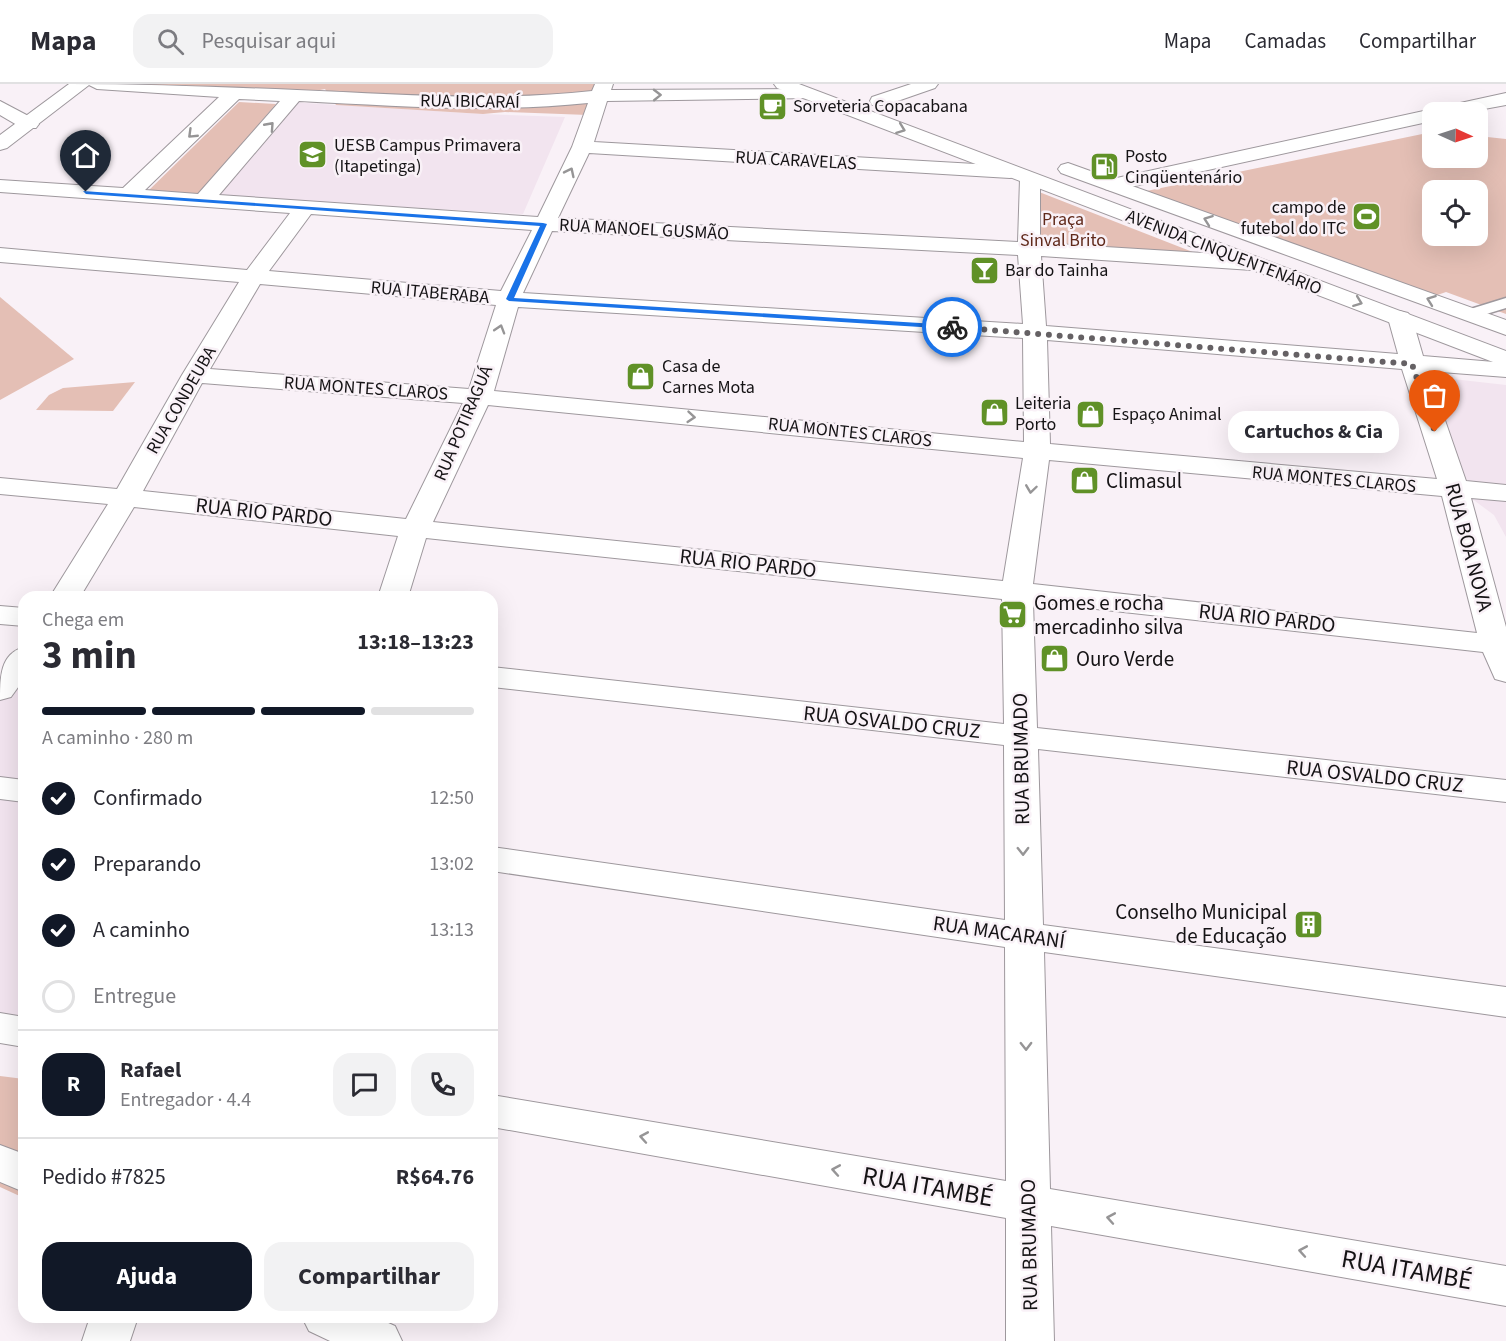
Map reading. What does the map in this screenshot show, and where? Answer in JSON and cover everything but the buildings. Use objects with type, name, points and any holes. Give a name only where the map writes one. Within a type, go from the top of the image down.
[{"type":"street","points":[[0,144],[81,84]]},
{"type":"street","name":"RUA IBICARAÍ","points":[[97,84],[234,93],[460,103],[601,90],[805,89]]},
{"type":"street","points":[[336,97],[391,84]]},
{"type":"street","name":"AVENIDA CINQUENTENÁRIO","points":[[783,84],[805,89],[1029,171],[1252,263],[1506,360]]},
{"type":"street","points":[[929,84],[869,97],[970,134]]},
{"type":"street","name":"RUA POTIRAGUÁ","points":[[395,591],[415,529],[481,388],[509,299],[543,224],[582,147],[601,90]]},
{"type":"street","points":[[128,195],[234,93]]},
{"type":"street","points":[[203,201],[295,95]]},
{"type":"street","points":[[1488,103],[1506,99]]},
{"type":"street","points":[[0,106],[28,124]]},
{"type":"street","points":[[1112,185],[1422,117]]},
{"type":"street","name":"RUA CARAVELAS","points":[[582,147],[1029,171]]},
{"type":"street","name":"AVENIDA CINQUENTENÁRIO","points":[[1029,171],[1112,185],[1506,328]]},
{"type":"street","name":"RUA BRUMADO","points":[[1029,171],[1029,249],[1035,332],[1036,443],[1017,590],[1030,1341]]},
{"type":"street","name":"RUA MANOEL GUSMÃO","points":[[0,186],[543,224],[1252,263]]},
{"type":"street","name":"RUA CONDEUBA","points":[[69,591],[127,496],[199,366],[254,276],[305,207]]},
{"type":"street","name":"RUA ITABERABA","points":[[0,255],[509,299],[1035,332],[1506,370]]},
{"type":"street","name":"RUA BOA NOVA","points":[[1400,318],[1412,364],[1452,483],[1495,644],[1506,672]]},
{"type":"street","name":"RUA MONTES CLAROS","points":[[199,366],[481,388],[1452,483],[1506,493]]},
{"type":"street","name":"RUA MONTES CLAROS","points":[[1452,483],[1506,479]]},
{"type":"street","name":"RUA RIO PARDO","points":[[0,486],[127,496],[415,529],[1017,590],[1495,644]]},
{"type":"street","points":[[0,615],[18,616]]},
{"type":"street","points":[[0,690],[18,665]]},
{"type":"street","name":"RUA OSVALDO CRUZ","points":[[498,678],[1506,791]]},
{"type":"street","points":[[0,788],[18,790]]},
{"type":"street","name":"RUA MACARANÍ","points":[[498,860],[1024,936],[1506,1002]]},
{"type":"street","points":[[0,1028],[18,1031]]},
{"type":"street","name":"RUA ITAMBÉ","points":[[498,1112],[1506,1286]]},
{"type":"street","points":[[0,1162],[18,1171]]},
{"type":"street","points":[[106,1341],[112,1323]]},
{"type":"street","points":[[339,1323],[378,1341]]},
{"type":"lane","points":[[1470,314],[1506,303]]},
{"type":"shaded area","points":[[289,102],[565,117],[523,214],[214,196]]},
{"type":"shaded area","points":[[1417,375],[1506,385],[1506,537],[1494,515],[1441,476]]},
{"type":"shaded area","points":[[14,654],[18,655],[18,1031],[0,1028],[0,677]]},
{"type":"green space","points":[[92,84],[604,84],[588,115],[505,112],[483,114],[336,105],[325,89],[295,95],[152,91]]},
{"type":"green space","points":[[239,102],[276,104],[199,194],[146,193]]},
{"type":"green space","points":[[1422,134],[1422,168],[1488,168],[1488,137],[1506,139],[1506,314],[1446,292],[1420,301],[1132,194]]},
{"type":"green space","name":"Praça Sinval Brito","points":[[1034,190],[1226,265],[1038,253]]},
{"type":"green space","points":[[0,297],[74,359],[0,400]]},
{"type":"green space","points":[[135,382],[113,411],[36,410],[49,395],[63,388]]},
{"type":"green space","points":[[0,1076],[18,1078],[18,1195],[0,1187]]},
{"type":"way so far","points":[[952,327],[1412,364],[1435,432]]},
{"type":"place","name":"Sorveteria Copacabana","points":[[772,106]]},
{"type":"place","name":"UESB Campus Primavera (Itapetinga)","points":[[313,155]]},
{"type":"place","name":"Posto Cinqüentenário","points":[[1104,166]]},
{"type":"place","name":"campo de futebol do ITC","points":[[1367,217]]},
{"type":"place","name":"Bar do Tainha","points":[[984,270]]},
{"type":"place","name":"Casa de Carnes Mota","points":[[641,376]]},
{"type":"place","name":"Leiteria Porto","points":[[994,413]]},
{"type":"place","name":"Espaço Animal","points":[[1091,414]]},
{"type":"place","name":"Cartuchos & Cia","points":[[1435,432]]},
{"type":"place","name":"Climasul","points":[[1085,481]]},
{"type":"place","name":"Gomes e rocha mercadinho silva","points":[[1013,615]]},
{"type":"place","name":"Ouro Verde","points":[[1055,659]]},
{"type":"place","name":"Conselho Municipal de Educação","points":[[1308,924]]},
{"type":"route","points":[[86,192],[543,224],[509,299],[952,327]]}]
